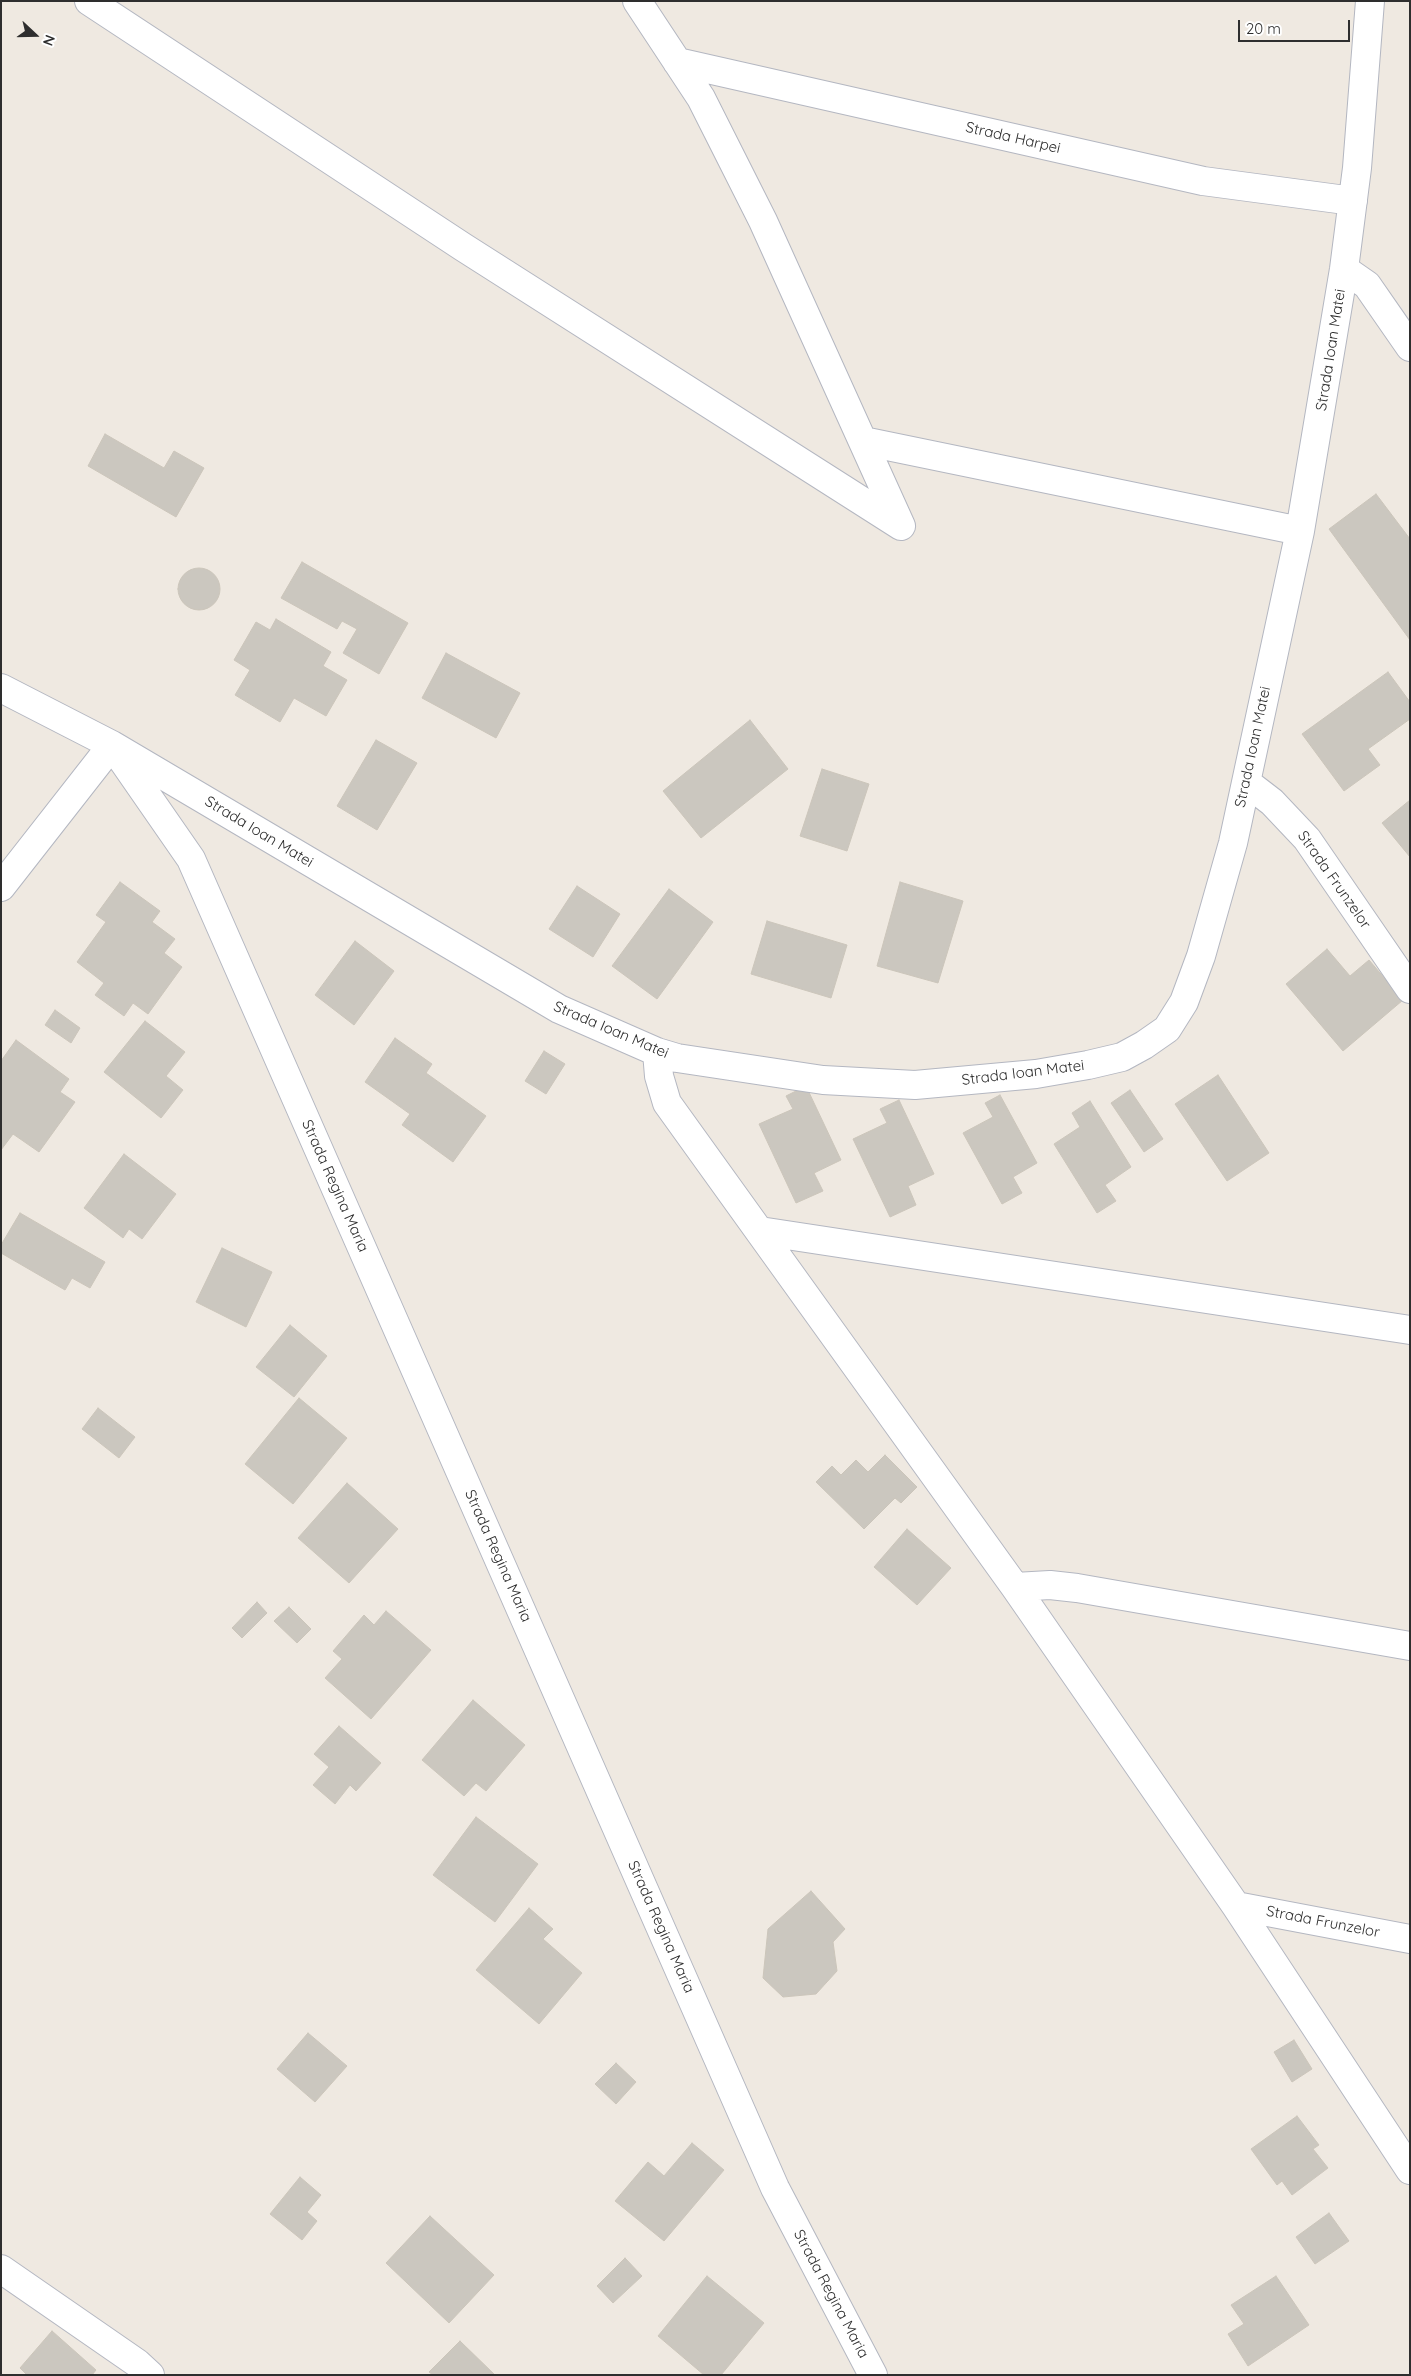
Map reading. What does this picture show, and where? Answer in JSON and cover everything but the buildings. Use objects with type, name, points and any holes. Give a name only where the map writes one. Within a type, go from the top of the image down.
[{"type":"street","points":[[89,1],[463,247],[901,526],[763,221],[701,98],[637,1]]},
{"type":"street","name":"Strada Ioan Matei","points":[[112,745],[559,1009],[657,1052],[677,1058],[823,1080],[915,1085],[1036,1074],[1122,1057],[1167,1029],[1184,1002],[1200,956],[1233,843],[1300,532],[1344,269],[1353,201],[1370,1]]},
{"type":"street","name":"Strada Harpei","points":[[677,62],[1203,181],[1353,201]]},
{"type":"street","points":[[1344,269],[1367,285],[1410,347]]},
{"type":"street","points":[[863,441],[1300,532]]},
{"type":"street","name":"Strada Regina Maria","points":[[1,688],[112,745],[191,859],[775,2188],[873,2375]]},
{"type":"street","points":[[1,887],[112,745]]},
{"type":"street","name":"Strada Frunzelor","points":[[1246,782],[1272,802],[1307,839],[1410,989]]},
{"type":"street","points":[[657,1052],[660,1076],[668,1103],[1015,1587],[1236,1906],[1410,2170]]},
{"type":"street","points":[[760,1231],[1410,1330]]},
{"type":"street","points":[[1015,1587],[1050,1585],[1077,1588],[1410,1646]]},
{"type":"street","name":"Strada Frunzelor","points":[[1236,1906],[1410,1939]]},
{"type":"street","points":[[4,2276],[136,2363],[150,2375]]}]
